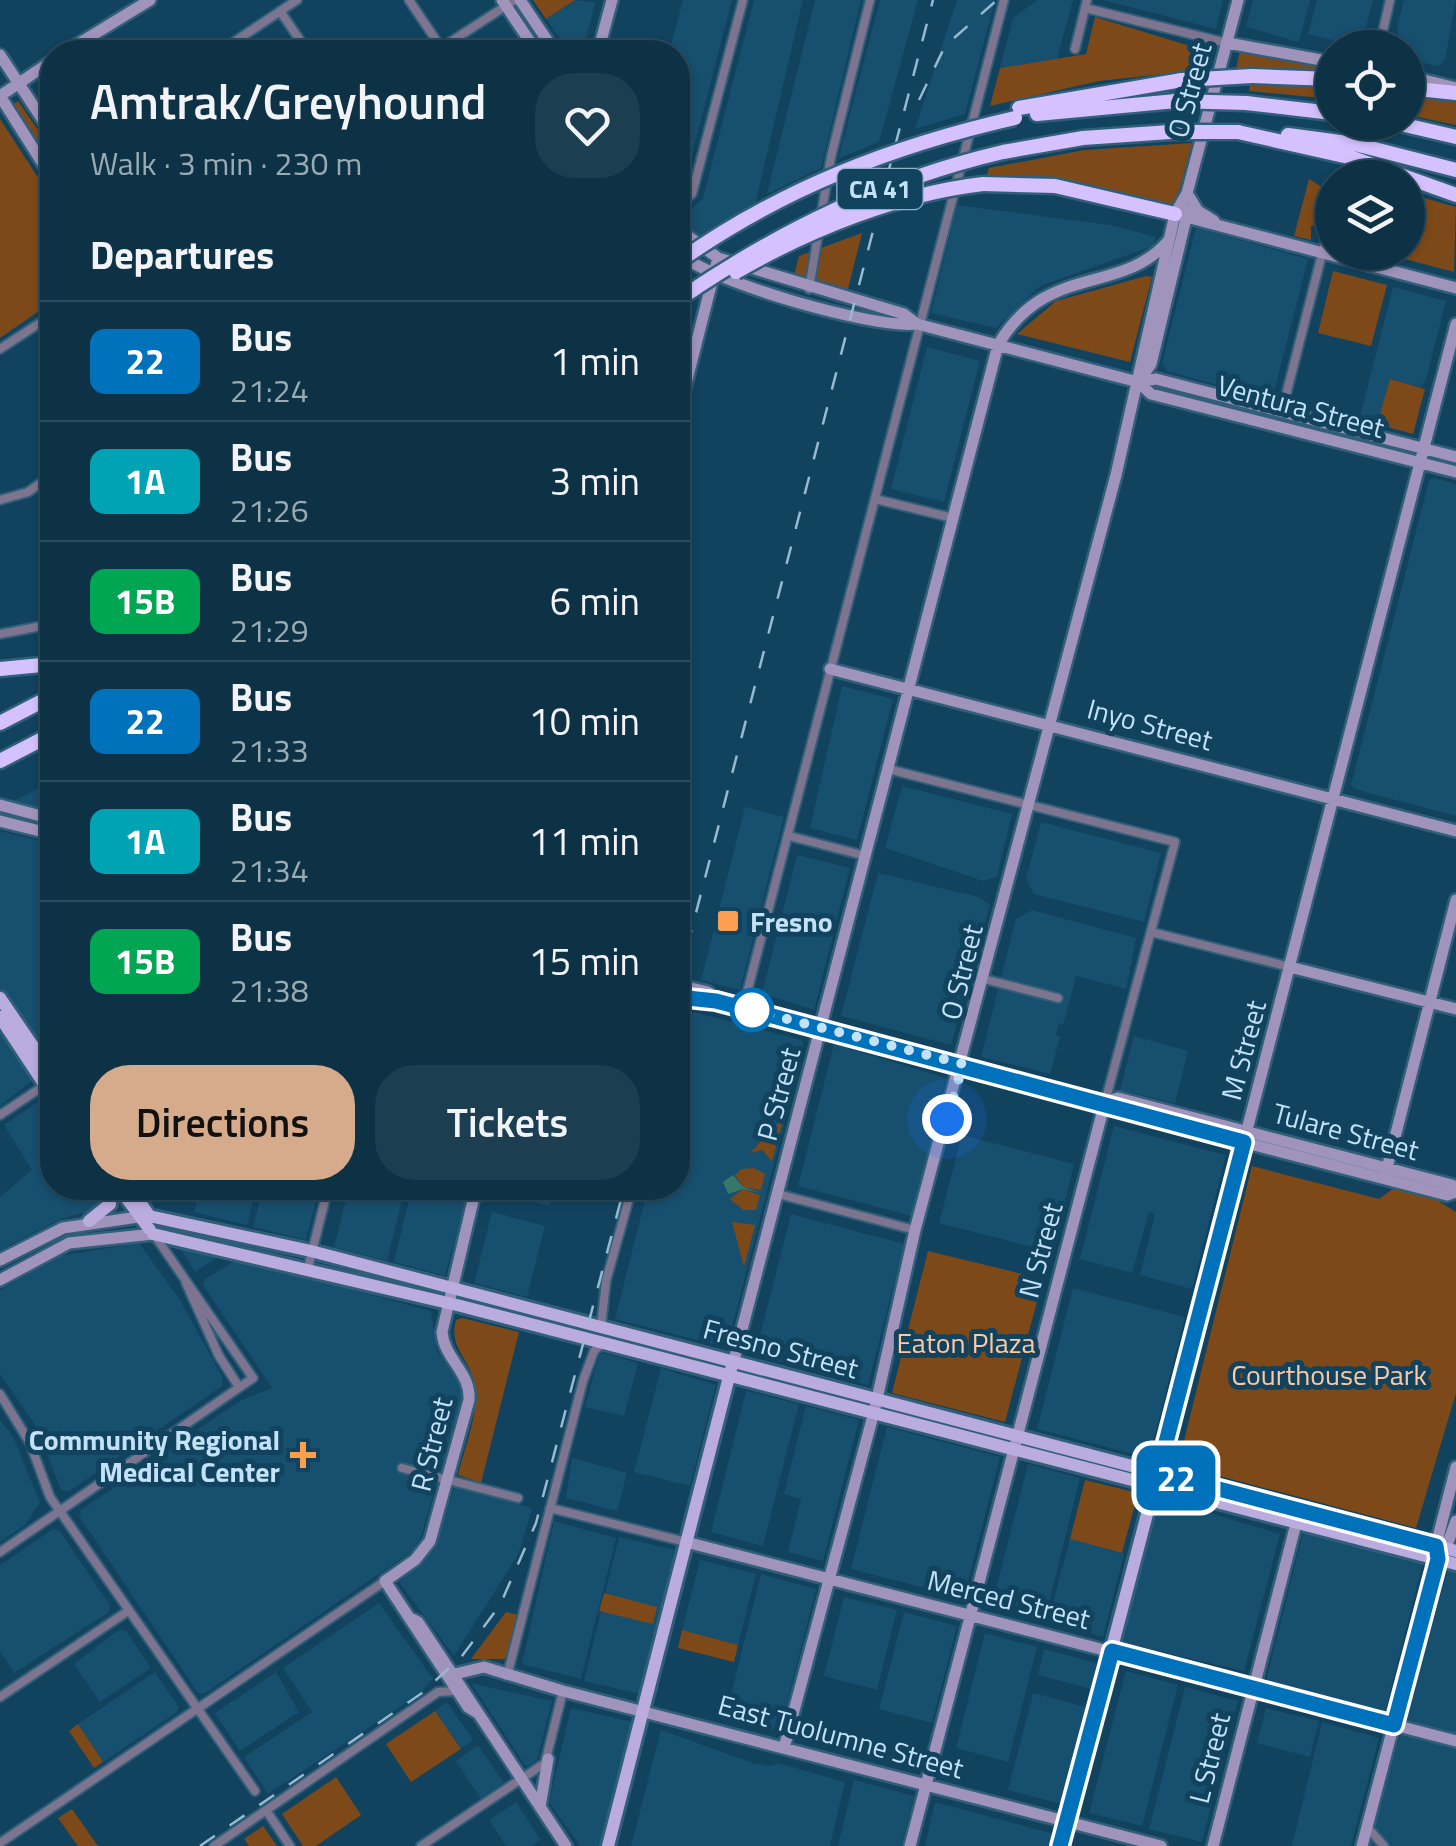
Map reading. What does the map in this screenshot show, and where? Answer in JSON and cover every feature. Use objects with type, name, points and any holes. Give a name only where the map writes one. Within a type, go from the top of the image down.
[{"type":"highway","points":[[1017,113],[1182,80],[1252,76],[1315,78]]},
{"type":"highway","points":[[1425,89],[1456,91]]},
{"type":"highway","points":[[1017,113],[1176,101],[1246,103],[1315,111]]},
{"type":"highway","name":"CA 41","points":[[690,255],[792,192],[935,130],[1017,113]]},
{"type":"highway","points":[[1425,130],[1456,137]]},
{"type":"highway","points":[[1238,132],[1353,158],[1456,195]]},
{"type":"highway","name":"CA 41","points":[[690,294],[754,250],[826,212],[901,181],[1002,152],[1083,138],[1238,132],[1355,144],[1456,170]]},
{"type":"highway","points":[[690,296],[769,254],[839,224],[924,196],[984,184],[1055,186],[1182,216]]},
{"type":"highway","points":[[0,669],[40,665]]},
{"type":"highway","points":[[0,723],[40,702]]},
{"type":"highway","points":[[0,760],[40,740]]},
{"type":"main road","points":[[85,40],[150,0]]},
{"type":"main road","points":[[601,40],[612,0]]},
{"type":"main road","name":"O Street","points":[[1138,382],[1151,364],[1186,193],[1238,0]]},
{"type":"main road","points":[[511,2],[531,40]]},
{"type":"main road","points":[[511,2],[544,40]]},
{"type":"main road","points":[[1228,43],[1315,59]]},
{"type":"main road","points":[[0,55],[40,116]]},
{"type":"main road","points":[[40,69],[0,96],[40,155]]},
{"type":"main road","points":[[1425,81],[1456,91]]},
{"type":"main road","points":[[1186,193],[1198,210],[1217,224]]},
{"type":"main road","points":[[1182,216],[1315,251]]},
{"type":"main road","name":"O Street","points":[[784,1748],[875,1405],[915,1230],[963,1064],[1051,724],[1138,382],[1138,364],[1169,240],[1182,216]]},
{"type":"main road","name":"Ventura Street","points":[[690,238],[718,258],[809,289],[904,314],[917,324]]},
{"type":"main road","name":"P Street","points":[[608,1846],[998,345],[1014,320],[1052,291],[1141,264],[1169,240]]},
{"type":"main road","points":[[690,368],[718,258]]},
{"type":"main road","name":"Ventura Street","points":[[690,261],[713,275],[856,315],[900,326],[917,324],[1138,382],[1156,379],[1456,457]]},
{"type":"main road","points":[[1141,264],[1149,263],[1161,272]]},
{"type":"main road","points":[[1386,270],[1456,288]]},
{"type":"main road","name":"M Street","points":[[1060,1846],[1456,324]]},
{"type":"main road","name":"Ventura Street","points":[[1138,382],[1151,394],[1456,472]]},
{"type":"main road","name":"Inyo Street","points":[[830,670],[1456,831]]},
{"type":"main road","points":[[0,804],[40,816]]},
{"type":"main road","points":[[0,821],[40,831]]},
{"type":"main road","points":[[1386,1173],[1456,900]]},
{"type":"main road","points":[[1290,967],[1456,1009]]},
{"type":"main road","points":[[0,998],[40,1048]]},
{"type":"main road","name":"Tulare Street","points":[[690,998],[716,1001],[1105,1102],[1118,1098],[1246,1137],[1456,1191]]},
{"type":"main road","points":[[0,1017],[19,1034],[35,1059],[40,1059]]},
{"type":"main road","points":[[0,1017],[40,1070]]},
{"type":"main road","name":"N Street","points":[[910,1846],[1105,1102]]},
{"type":"main road","points":[[89,1221],[110,1204],[109,1200]]},
{"type":"main road","points":[[130,1200],[144,1216]]},
{"type":"main road","points":[[0,1280],[70,1243],[153,1234],[136,1200]]},
{"type":"main road","name":"R Street","points":[[385,1581],[426,1547],[449,1480],[470,1394],[467,1379],[442,1340],[473,1200]]},
{"type":"main road","points":[[0,1260],[45,1234],[89,1221],[144,1216]]},
{"type":"main road","name":"Fresno Street","points":[[144,1216],[312,1251],[450,1296]]},
{"type":"main road","name":"Fresno Street","points":[[153,1234],[450,1296],[602,1335],[730,1375],[875,1405]]},
{"type":"main road","name":"Fresno Street","points":[[602,1335],[734,1360],[875,1405],[1014,1442],[1156,1479],[1282,1504],[1298,1515]]},
{"type":"main road","points":[[1445,1551],[1456,1467]]},
{"type":"main road","name":"Fresno Street","points":[[1156,1479],[1214,1501],[1298,1515],[1445,1551],[1456,1564]]},
{"type":"main road","points":[[1214,1501],[1274,1510],[1282,1504]]},
{"type":"main road","name":"L Street","points":[[1213,1846],[1298,1515]]},
{"type":"main road","points":[[1362,1846],[1456,1520]]},
{"type":"main road","name":"Merced Street","points":[[686,1542],[1456,1740]]},
{"type":"main road","points":[[385,1581],[566,1846]]},
{"type":"main road","points":[[410,1618],[418,1622],[461,1690]]},
{"type":"main road","name":"East Tuolumne Street","points":[[454,1674],[484,1667],[1161,1846]]},
{"type":"main road","name":"East Tuolumne Street","points":[[461,1690],[475,1674],[507,1676]]},
{"type":"main road","points":[[540,1807],[548,1759]]},
{"type":"street","points":[[237,40],[296,0]]},
{"type":"street","points":[[409,0],[436,40]]},
{"type":"street","points":[[690,195],[743,0]]},
{"type":"street","points":[[809,289],[831,156],[870,0]]},
{"type":"street","points":[[743,1008],[917,324],[1004,0]]},
{"type":"street","points":[[1383,30],[1390,0]]},
{"type":"street","points":[[457,40],[511,2]]},
{"type":"street","points":[[1075,49],[1086,4],[1228,43]]},
{"type":"street","points":[[280,11],[300,40]]},
{"type":"street","points":[[1282,412],[1320,270]]},
{"type":"street","points":[[0,350],[40,322]]},
{"type":"street","points":[[0,500],[40,484]]},
{"type":"street","points":[[875,498],[953,518]]},
{"type":"street","points":[[0,634],[40,626]]},
{"type":"street","points":[[888,769],[1030,805]]},
{"type":"street","name":"N Street","points":[[1030,805],[1176,842],[1105,1102]]},
{"type":"street","points":[[789,836],[866,856]]},
{"type":"street","points":[[1151,932],[1290,967]]},
{"type":"street","points":[[984,979],[1058,998]]},
{"type":"street","points":[[0,1115],[40,1091]]},
{"type":"street","points":[[778,1194],[915,1230]]},
{"type":"street","points":[[308,1268],[325,1200]]},
{"type":"street","points":[[507,1676],[583,1381],[602,1335],[606,1282],[629,1200]]},
{"type":"street","points":[[0,1552],[253,1378],[153,1234]]},
{"type":"street","points":[[186,1284],[219,1356],[239,1388]]},
{"type":"street","points":[[2,1401],[24,1431],[41,1479],[60,1511],[255,1791]]},
{"type":"street","points":[[402,1468],[518,1498]]},
{"type":"street","name":"Merced Street","points":[[550,1508],[686,1542]]},
{"type":"street","points":[[0,1843],[385,1581]]},
{"type":"street","points":[[0,1697],[128,1611]]},
{"type":"street","points":[[214,1846],[438,1692],[461,1690]]},
{"type":"street","points":[[421,1846],[548,1759],[563,1690]]},
{"type":"street","points":[[266,1810],[290,1846]]},
{"type":"street","points":[[1367,1827],[1384,1846]]},
{"type":"shaded area","points":[[575,0],[595,3],[586,40],[561,40],[546,19]]},
{"type":"shaded area","points":[[683,0],[732,0],[690,162],[690,40],[672,40]]},
{"type":"shaded area","points":[[754,0],[803,0],[755,205],[695,239],[690,233],[690,210],[703,198]]},
{"type":"shaded area","points":[[815,0],[861,0],[821,168],[767,194]]},
{"type":"shaded area","points":[[880,0],[918,0],[879,142],[838,159]]},
{"type":"shaded area","points":[[957,0],[995,0],[965,114],[915,129]]},
{"type":"shaded area","points":[[1038,0],[1073,0],[1057,59],[1000,68],[1013,18]]},
{"type":"shaded area","points":[[1103,0],[1223,0],[1216,29]]},
{"type":"shaded area","points":[[1253,0],[1310,0],[1299,42],[1246,27]]},
{"type":"shaded area","points":[[1317,0],[1373,0],[1365,30],[1315,30],[1315,36],[1308,34]]},
{"type":"shaded area","points":[[1404,0],[1456,0],[1445,60],[1439,66],[1425,63],[1425,30],[1397,27]]},
{"type":"shaded area","points":[[957,205],[1110,225],[1156,237],[1153,246],[1040,286],[996,328],[931,313]]},
{"type":"shaded area","points":[[1196,228],[1308,259],[1272,400],[1167,371],[1162,363]]},
{"type":"shaded area","points":[[1393,287],[1446,301],[1426,379],[1421,387],[1390,379],[1379,421],[1360,416]]},
{"type":"shaded area","points":[[927,347],[980,361],[944,502],[891,489]]},
{"type":"shaded area","points":[[1434,478],[1456,484],[1456,816],[1351,785],[1429,481]]},
{"type":"shaded area","points":[[842,686],[893,699],[857,840],[810,828]]},
{"type":"shaded area","points":[[902,786],[1012,814],[997,877],[983,881],[885,848]]},
{"type":"shaded area","points":[[40,788],[40,811],[7,804]]},
{"type":"shaded area","points":[[745,807],[784,817],[740,990],[701,980]]},
{"type":"shaded area","points":[[1041,822],[1161,853],[1144,922],[1034,894],[1026,879]]},
{"type":"shaded area","points":[[0,831],[40,841],[40,1042],[0,987]]},
{"type":"shaded area","points":[[797,855],[850,868],[814,1010],[762,993]]},
{"type":"shaded area","points":[[878,873],[979,897],[990,905],[951,1045],[841,1016]]},
{"type":"shaded area","points":[[1032,910],[1136,938],[1126,989],[1076,976],[1064,1023],[1058,1025],[1056,1035],[1060,1037],[1050,1074],[981,1057],[1016,919]]},
{"type":"shaded area","points":[[693,1012],[802,1040],[804,1046],[728,1344],[724,1347],[615,1319],[645,1200],[690,1200]]},
{"type":"shaded area","points":[[0,1030],[33,1080],[0,1106]]},
{"type":"shaded area","points":[[1134,1036],[1188,1051],[1175,1103],[1120,1090]]},
{"type":"shaded area","points":[[834,1044],[946,1078],[911,1216],[798,1186]]},
{"type":"shaded area","points":[[40,1100],[40,1200],[105,1200],[99,1209],[60,1219],[0,1250],[0,1197],[32,1170],[4,1125]]},
{"type":"shaded area","points":[[1114,1126],[1226,1155],[1192,1289],[1140,1275],[1155,1214],[1149,1212],[1132,1273],[1080,1259]]},
{"type":"shaded area","points":[[962,1135],[1074,1164],[1052,1252],[939,1223]]},
{"type":"shaded area","points":[[733,1175],[743,1187],[762,1193],[743,1189],[728,1194],[723,1182]]},
{"type":"shaded area","points":[[197,1200],[253,1200],[247,1225],[194,1212]]},
{"type":"shaded area","points":[[260,1200],[316,1200],[306,1240],[253,1227]]},
{"type":"shaded area","points":[[346,1200],[402,1200],[387,1261],[334,1247]]},
{"type":"shaded area","points":[[409,1200],[466,1200],[445,1276],[394,1262]]},
{"type":"shaded area","points":[[526,1200],[551,1200],[550,1206]]},
{"type":"shaded area","points":[[492,1212],[545,1226],[527,1297],[474,1283]]},
{"type":"shaded area","points":[[791,1214],[904,1244],[868,1385],[755,1355]]},
{"type":"shaded area","points":[[139,1243],[180,1300],[223,1378],[222,1386],[68,1492],[61,1490],[37,1428],[0,1374],[0,1290],[60,1256]]},
{"type":"shaded area","points":[[182,1245],[221,1255],[195,1272],[181,1250]]},
{"type":"shaded area","name":"Community Regional Medical Center","points":[[238,1259],[431,1311],[437,1351],[458,1382],[462,1397],[421,1537],[411,1552],[204,1694],[198,1693],[79,1516],[81,1510],[241,1400],[272,1388],[203,1285],[205,1279]]},
{"type":"shaded area","points":[[1073,1288],[1185,1317],[1149,1458],[1037,1429]]},
{"type":"shaded area","points":[[599,1355],[638,1363],[624,1416],[585,1407]]},
{"type":"shaded area","points":[[661,1368],[716,1385],[690,1486],[634,1472]]},
{"type":"shaded area","points":[[746,1391],[799,1404],[763,1546],[711,1532]]},
{"type":"shaded area","points":[[806,1406],[859,1420],[823,1561],[788,1552],[801,1499],[784,1494]]},
{"type":"shaded area","points":[[0,1420],[13,1436],[40,1503],[24,1526],[0,1542]]},
{"type":"shaded area","points":[[887,1427],[1000,1457],[964,1598],[851,1569]]},
{"type":"shaded area","points":[[572,1458],[627,1473],[617,1511],[566,1498]]},
{"type":"shaded area","points":[[1028,1464],[1080,1478],[1045,1619],[992,1605]]},
{"type":"shaded area","points":[[455,1486],[532,1508],[519,1553],[454,1656],[399,1582],[433,1551]]},
{"type":"shaded area","points":[[1159,1498],[1280,1534],[1244,1671],[1122,1643]]},
{"type":"shaded area","points":[[554,1521],[616,1538],[581,1679],[522,1664]]},
{"type":"shaded area","points":[[53,1529],[59,1530],[110,1605],[109,1612],[14,1673],[0,1651],[0,1565]]},
{"type":"shaded area","points":[[1303,1532],[1423,1563],[1385,1712],[1266,1681]]},
{"type":"shaded area","points":[[619,1537],[676,1550],[640,1694],[584,1681]]},
{"type":"shaded area","points":[[1070,1539],[1124,1554],[1103,1637],[1048,1621]]},
{"type":"shaded area","points":[[1456,1542],[1456,1846],[1368,1846]]},
{"type":"shaded area","points":[[700,1560],[756,1574],[738,1645],[682,1630]]},
{"type":"shaded area","points":[[761,1574],[816,1589],[780,1731],[725,1719]]},
{"type":"shaded area","points":[[844,1597],[897,1610],[877,1690],[824,1676]]},
{"type":"shaded area","points":[[379,1603],[433,1679],[421,1693],[268,1794],[244,1757],[312,1712],[283,1668]]},
{"type":"shaded area","points":[[904,1612],[957,1626],[932,1723],[879,1709]]},
{"type":"shaded area","points":[[119,1630],[126,1631],[151,1668],[100,1702],[74,1664]]},
{"type":"shaded area","points":[[985,1633],[1037,1647],[1008,1762],[956,1748]]},
{"type":"shaded area","points":[[1044,1649],[1097,1663],[1091,1689],[1038,1675]]},
{"type":"shaded area","points":[[1126,1671],[1178,1685],[1142,1826],[1089,1813]]},
{"type":"shaded area","points":[[155,1672],[179,1707],[177,1712],[103,1762],[78,1724]]},
{"type":"shaded area","points":[[276,1672],[299,1712],[240,1751],[215,1713]]},
{"type":"shaded area","points":[[471,1683],[552,1701],[537,1760],[526,1767]]},
{"type":"shaded area","points":[[1185,1687],[1238,1701],[1202,1842],[1149,1829]]},
{"type":"shaded area","points":[[1033,1693],[1086,1707],[1061,1804],[1008,1790]]},
{"type":"shaded area","points":[[447,1702],[473,1740],[461,1749],[435,1711]]},
{"type":"shaded area","points":[[571,1708],[633,1722],[599,1846],[580,1846],[549,1802]]},
{"type":"shaded area","points":[[1266,1708],[1319,1721],[1310,1757],[1257,1743]]},
{"type":"shaded area","points":[[1322,1722],[1379,1738],[1351,1846],[1292,1846]]},
{"type":"shaded area","points":[[661,1730],[753,1763],[778,1763],[845,1782],[830,1846],[631,1846]]},
{"type":"shaded area","points":[[478,1745],[504,1783],[481,1799],[456,1761]]},
{"type":"shaded area","points":[[854,1780],[914,1796],[901,1846],[838,1846]]},
{"type":"shaded area","points":[[516,1802],[541,1840],[532,1846],[506,1846],[489,1820]]},
{"type":"shaded area","points":[[935,1802],[1054,1834],[1051,1846],[925,1846]]},
{"type":"green space","points":[[533,0],[575,0],[546,19]]},
{"type":"green space","points":[[1095,17],[1213,53],[1209,69],[1099,81],[990,106],[1000,68],[1086,54]]},
{"type":"green space","points":[[1240,50],[1315,65],[1315,72],[1236,69]]},
{"type":"green space","points":[[1250,83],[1315,85],[1315,97],[1249,91]]},
{"type":"green space","points":[[1425,95],[1456,98],[1456,125],[1425,119]]},
{"type":"green space","points":[[18,101],[40,133],[40,148],[12,105]]},
{"type":"green space","points":[[0,119],[40,181],[40,310],[0,338]]},
{"type":"green space","points":[[1192,143],[1175,206],[1075,181],[986,178],[989,168],[1084,150]]},
{"type":"green space","points":[[1309,179],[1315,183],[1315,225],[1311,226],[1311,240],[1294,236]]},
{"type":"green space","points":[[1425,198],[1456,207],[1454,272],[1425,264]]},
{"type":"green space","points":[[862,233],[848,289],[794,275],[799,256]]},
{"type":"green space","points":[[1333,271],[1387,285],[1371,346],[1318,333]]},
{"type":"green space","points":[[1152,277],[1130,362],[1017,334],[1056,301]]},
{"type":"green space","points":[[1390,379],[1425,389],[1413,434],[1377,424]]},
{"type":"green space","points":[[784,1117],[772,1161],[762,1150],[750,1153]]},
{"type":"green space","name":"Courthouse Park","points":[[1252,1166],[1379,1199],[1394,1188],[1435,1199],[1456,1212],[1456,1393],[1416,1528],[1178,1465]]},
{"type":"green space","points":[[754,1168],[765,1174],[761,1190],[743,1187],[735,1175],[741,1169]]},
{"type":"green space","points":[[743,1189],[760,1195],[756,1210],[743,1210],[730,1199]]},
{"type":"green space","points":[[732,1222],[755,1225],[744,1267]]},
{"type":"green space","name":"Eaton Plaza","points":[[928,1251],[1043,1279],[1005,1422],[892,1393]]},
{"type":"green space","points":[[462,1318],[519,1332],[481,1483],[458,1475],[476,1397],[473,1378],[455,1339],[456,1320]]},
{"type":"green space","points":[[1085,1480],[1138,1493],[1122,1553],[1070,1539]]},
{"type":"green space","points":[[604,1593],[657,1607],[653,1624],[599,1611]]},
{"type":"green space","points":[[506,1612],[519,1615],[505,1659],[471,1659]]},
{"type":"green space","points":[[682,1630],[738,1645],[734,1662],[678,1648]]},
{"type":"green space","points":[[435,1711],[461,1749],[411,1782],[386,1744]]},
{"type":"green space","points":[[78,1724],[103,1762],[94,1768],[69,1731]]},
{"type":"green space","points":[[336,1777],[361,1815],[316,1846],[303,1846],[282,1814]]},
{"type":"green space","points":[[72,1809],[98,1846],[78,1846],[58,1818]]},
{"type":"green space","points":[[263,1826],[277,1846],[249,1846],[244,1839]]},
{"type":"railway","points":[[690,936],[933,0]]},
{"type":"railway","points":[[919,100],[945,46],[997,0]]},
{"type":"railway","points":[[200,1846],[422,1693],[462,1656],[500,1605],[536,1523],[621,1200]]},
{"type":"bus line","name":"22","points":[[690,1000],[716,1001],[952,1061],[1244,1142],[1158,1473],[1436,1546],[1438,1559],[1394,1725],[1112,1651],[1060,1846]]},
{"type":"place","name":"Fresno","points":[[728,921]]},
{"type":"place","name":"Community Regional Medical Center","points":[[303,1455]]},
{"type":"route","points":[[752,1010],[963,1064],[947,1119]]}]
